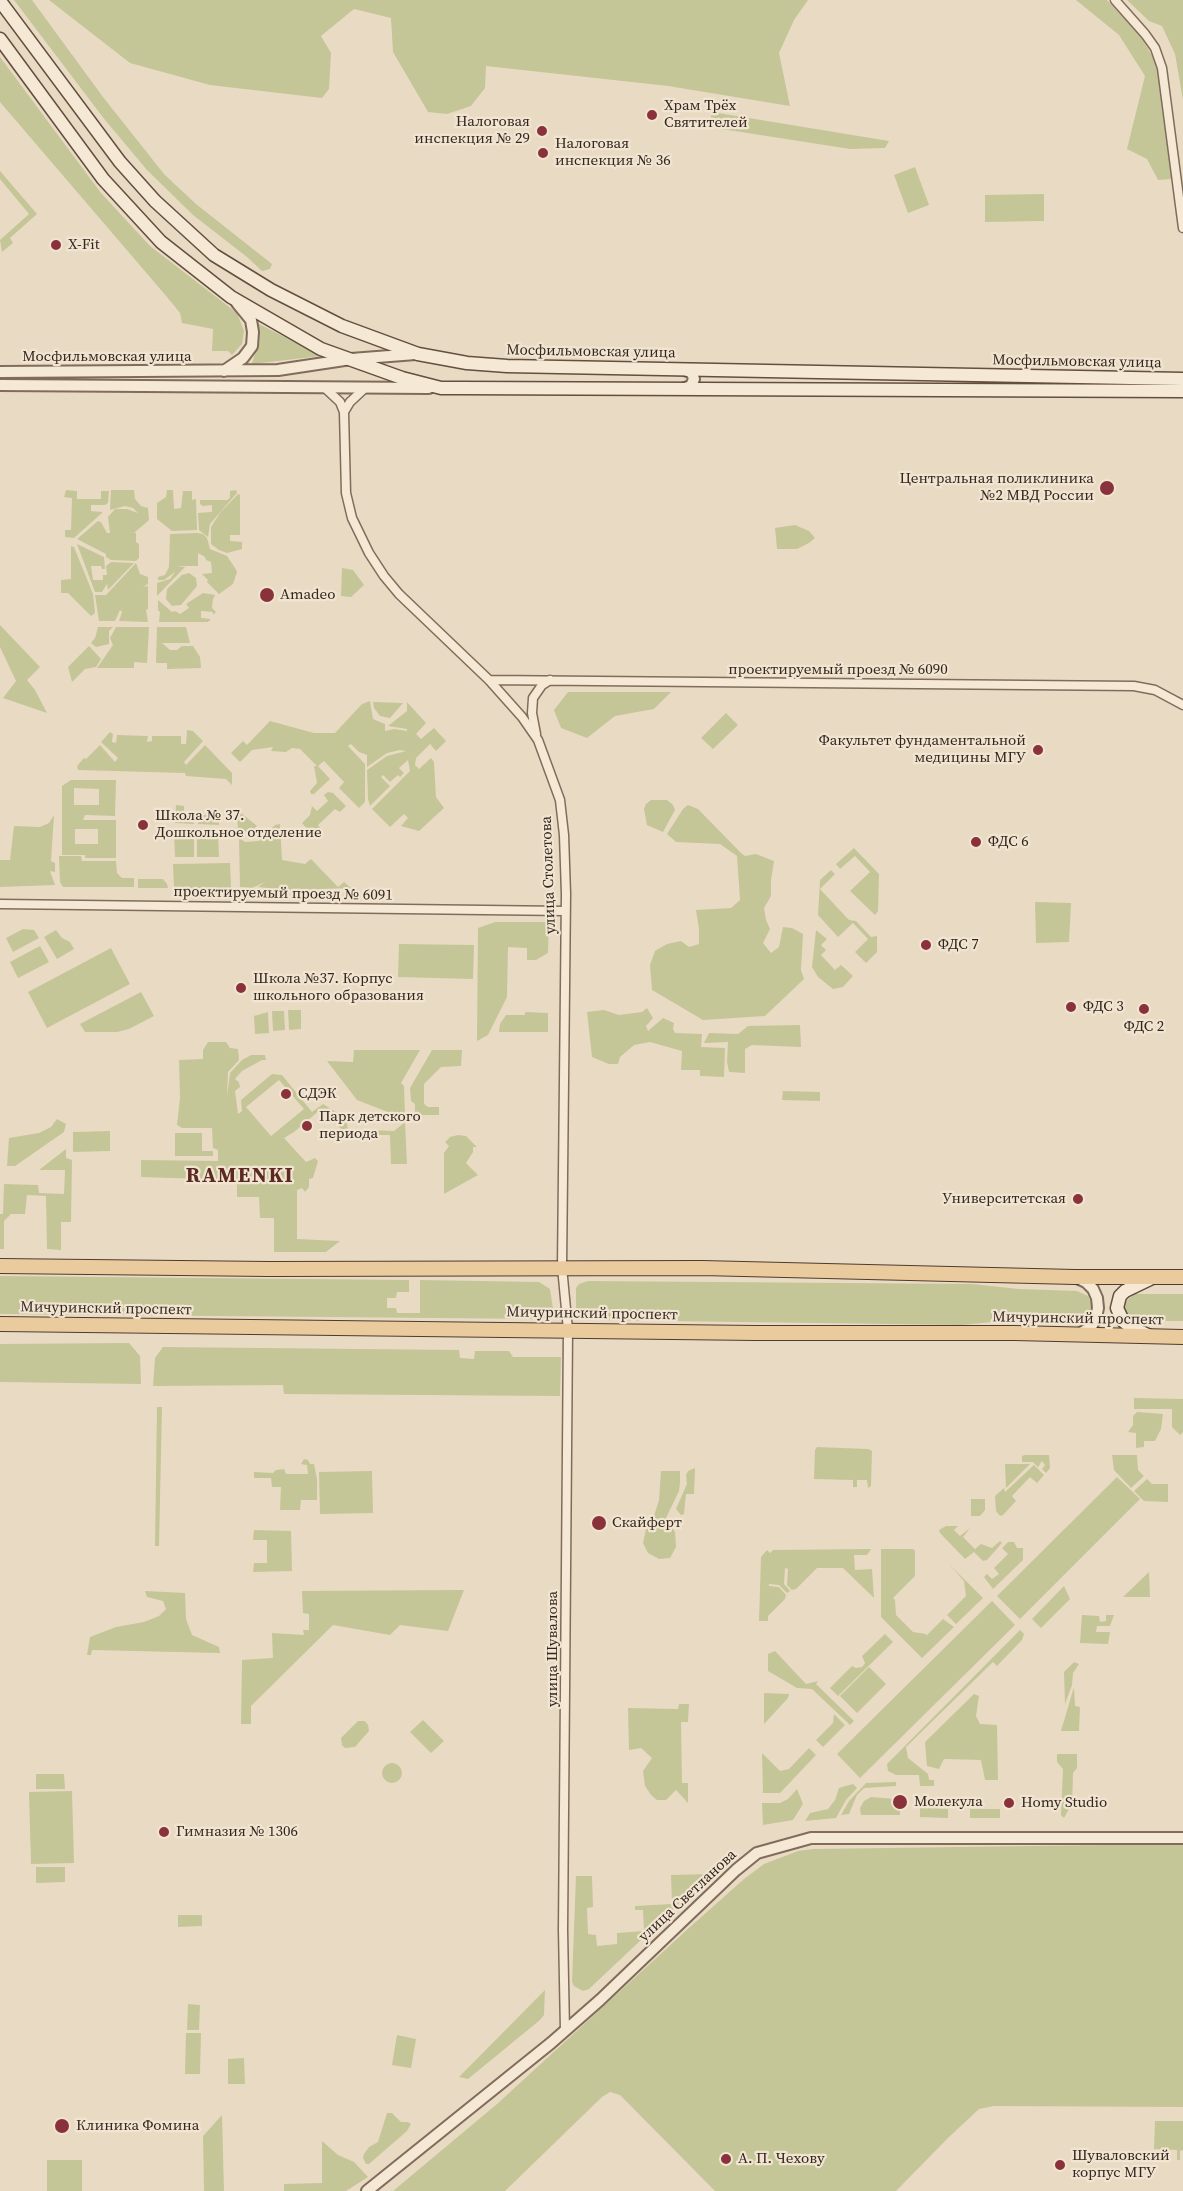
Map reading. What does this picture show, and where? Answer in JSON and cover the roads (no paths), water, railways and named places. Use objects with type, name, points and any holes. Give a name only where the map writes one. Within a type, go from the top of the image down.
[{"type":"main road","points":[[0,1],[120,162],[155,201],[214,255],[271,290],[342,326],[418,354]]},
{"type":"main road","points":[[0,39],[78,147],[134,214],[161,242],[231,297],[321,349],[402,378],[441,388]]},
{"type":"main road","name":"Мосфильмовская улица","points":[[418,354],[467,363],[507,366],[1183,379]]},
{"type":"main road","name":"Мосфильмовская улица","points":[[441,388],[1183,391]]},
{"type":"main road","points":[[0,1266],[269,1269],[714,1269],[1075,1277],[1183,1277]]},
{"type":"main road","points":[[1151,1336],[1124,1322],[1117,1308],[1120,1296],[1125,1290],[1141,1281],[1155,1277]]},
{"type":"main road","name":"Мичуринский проспект","points":[[0,1324],[1183,1337]]},
{"type":"street","points":[[1115,0],[1155,48],[1162,68],[1183,228]]},
{"type":"street","points":[[223,371],[243,358],[252,346],[251,320],[231,297]]},
{"type":"street","name":"Мосфильмовская улица","points":[[0,372],[278,370],[351,359],[418,354]]},
{"type":"street","points":[[685,370],[692,373],[694,379],[692,386],[685,388]]},
{"type":"street","name":"Мосфильмовская улица","points":[[0,385],[441,388]]},
{"type":"street","points":[[324,387],[340,402],[344,412]]},
{"type":"street","points":[[344,412],[350,402],[366,387]]},
{"type":"street","name":"улица Столетова","points":[[344,412],[346,493],[352,518],[369,553],[399,594],[489,680],[522,717],[538,740],[560,800],[564,836],[565,911],[562,1268]]},
{"type":"street","name":"проектируемый проезд № 6090","points":[[489,680],[1134,686],[1155,690],[1183,705]]},
{"type":"street","points":[[538,740],[532,713],[533,698],[542,686],[552,680]]},
{"type":"street","name":"проектируемый проезд № 6091","points":[[0,904],[565,911]]},
{"type":"street","name":"улица Шувалова","points":[[562,1268],[568,1330],[563,1930],[565,2031]]},
{"type":"street","points":[[1075,1277],[1086,1282],[1093,1289],[1098,1308],[1091,1327],[1076,1335]]},
{"type":"street","name":"улица Светланова","points":[[367,2191],[565,2031],[736,1870],[757,1853],[811,1838],[1183,1838]]},
{"type":"place","name":"Храм Трёх Святителей","points":[[652,115]]},
{"type":"place","name":"Налоговая инспекция № 29","points":[[542,131]]},
{"type":"place","name":"Налоговая инспекция № 36","points":[[543,153]]},
{"type":"place","name":"X-Fit","points":[[56,245]]},
{"type":"place","name":"Центральная поликлиника №2 МВД России","points":[[1107,488]]},
{"type":"place","name":"Amadeo","points":[[267,595]]},
{"type":"place","name":"Факультет фундаментальной медицины МГУ","points":[[1038,750]]},
{"type":"place","name":"Школа № 37. Дошкольное отделение","points":[[143,825]]},
{"type":"place","name":"ФДС 6","points":[[976,842]]},
{"type":"place","name":"ФДС 7","points":[[926,945]]},
{"type":"place","name":"Школа №37. Корпус школьного образования","points":[[241,988]]},
{"type":"place","name":"ФДС 3","points":[[1071,1007]]},
{"type":"place","name":"ФДС 2","points":[[1144,1009]]},
{"type":"place","name":"СДЭК","points":[[286,1094]]},
{"type":"place","name":"Парк детского периода","points":[[307,1126]]},
{"type":"place","name":"Университетская","points":[[1078,1199]]},
{"type":"place","name":"Скайферт","points":[[599,1523]]},
{"type":"place","name":"Молекула","points":[[900,1802]]},
{"type":"place","name":"Homy Studio","points":[[1009,1803]]},
{"type":"place","name":"Гимназия № 1306","points":[[164,1832]]},
{"type":"place","name":"Клиника Фомина","points":[[62,2126]]},
{"type":"place","name":"А. П. Чехову","points":[[726,2159]]},
{"type":"place","name":"Шуваловский корпус МГУ","points":[[1060,2165]]},
{"type":"district","name":"RAMENKI","points":[[240,1177]]}]
